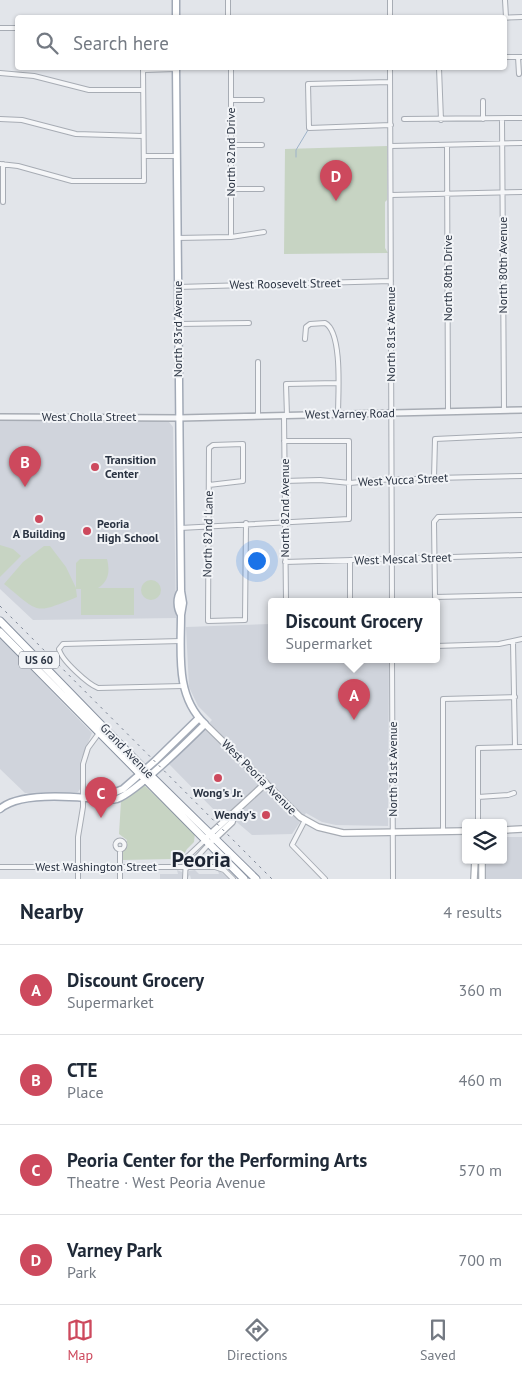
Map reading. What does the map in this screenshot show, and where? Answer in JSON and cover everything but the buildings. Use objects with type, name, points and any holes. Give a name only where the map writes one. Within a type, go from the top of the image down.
[{"type":"highway","name":"Grand Avenue","points":[[0,621],[71,693],[207,842],[244,879]]},
{"type":"highway","name":"Grand Avenue","points":[[0,632],[99,733],[213,836],[256,879]]},
{"type":"highway","points":[[65,699],[71,693]]},
{"type":"main road","points":[[176,0],[176,15]]},
{"type":"main road","name":"North 83rd Avenue","points":[[176,70],[180,528],[180,591],[178,603],[181,616],[183,686],[187,700],[202,721]]},
{"type":"main road","points":[[0,809],[9,802],[24,798],[86,798],[118,792],[145,774],[202,721]]},
{"type":"main road","name":"West Peoria Avenue","points":[[202,721],[305,820],[323,828],[343,833],[462,831]]},
{"type":"main road","points":[[207,842],[232,822],[234,815],[266,784]]},
{"type":"main road","points":[[507,830],[522,829]]},
{"type":"main road","points":[[474,879],[475,864]]},
{"type":"main road","points":[[482,864],[482,879]]},
{"type":"street","points":[[228,0],[228,15]]},
{"type":"street","points":[[390,0],[390,15]]},
{"type":"street","points":[[505,0],[506,15]]},
{"type":"street","points":[[507,17],[522,17]]},
{"type":"street","points":[[0,28],[15,28]]},
{"type":"street","points":[[507,57],[520,57],[519,74]]},
{"type":"street","points":[[3,202],[1,164],[18,166],[72,181],[144,181],[143,70]]},
{"type":"street","name":"North 82nd Drive","points":[[231,70],[231,237]]},
{"type":"street","name":"North 81st Avenue","points":[[390,70],[392,598]]},
{"type":"street","points":[[439,70],[441,120]]},
{"type":"street","points":[[0,73],[34,76],[89,90],[143,90]]},
{"type":"street","points":[[390,82],[308,84],[309,128],[391,124]]},
{"type":"street","points":[[231,100],[262,100]]},
{"type":"street","points":[[483,101],[483,119]]},
{"type":"street","points":[[404,120],[522,118]]},
{"type":"street","points":[[0,119],[22,120],[76,134],[143,136]]},
{"type":"street","name":"North 80th Avenue","points":[[502,119],[504,410]]},
{"type":"street","points":[[391,146],[522,143]]},
{"type":"street","points":[[231,144],[262,144]]},
{"type":"street","name":"North 80th Drive","points":[[447,145],[448,411]]},
{"type":"street","points":[[144,156],[177,156]]},
{"type":"street","points":[[231,189],[262,189]]},
{"type":"street","points":[[391,195],[522,192]]},
{"type":"street","points":[[177,238],[231,237],[264,232]]},
{"type":"street","name":"West Roosevelt Street","points":[[178,287],[391,282]]},
{"type":"street","points":[[178,324],[249,322]]},
{"type":"street","points":[[305,339],[308,325],[314,323],[329,325],[338,355],[338,414]]},
{"type":"street","points":[[258,362],[258,416]]},
{"type":"street","name":"North 82nd Avenue","points":[[286,598],[284,441],[286,384],[338,383]]},
{"type":"street","name":"West Varney Road","points":[[179,418],[522,410]]},
{"type":"street","name":"West Cholla Street","points":[[0,418],[179,418]]},
{"type":"street","points":[[434,478],[435,439],[522,436]]},
{"type":"street","points":[[180,528],[349,519],[348,441],[284,441]]},
{"type":"street","name":"North 82nd Lane","points":[[209,486],[243,481],[243,444],[210,446],[209,486],[208,527],[208,621],[245,620],[246,523]]},
{"type":"street","name":"West Yucca Street","points":[[284,481],[320,480],[350,483],[392,479],[522,476]]},
{"type":"street","points":[[522,515],[435,518],[434,558],[435,597],[522,595]]},
{"type":"street","name":"West Mescal Street","points":[[285,562],[522,556]]},
{"type":"street","points":[[350,560],[350,598]]},
{"type":"street","points":[[440,646],[499,644],[522,639]]},
{"type":"street","points":[[181,641],[60,646],[62,656],[91,685],[98,688],[183,686]]},
{"type":"street","points":[[513,642],[515,747]]},
{"type":"street","name":"North 81st Avenue","points":[[392,663],[393,879]]},
{"type":"street","points":[[443,831],[442,699],[515,697]]},
{"type":"street","points":[[78,879],[78,837],[86,798],[84,758],[88,748],[99,733]]},
{"type":"street","points":[[478,819],[478,748],[522,747]]},
{"type":"street","points":[[478,796],[514,793]]},
{"type":"street","points":[[305,820],[292,841],[292,845],[325,879]]},
{"type":"street","points":[[185,879],[188,855],[207,842]]},
{"type":"street","points":[[187,868],[207,842]]},
{"type":"street","points":[[120,849],[120,879]]},
{"type":"street","name":"West Washington Street","points":[[0,867],[221,869],[233,879]]},
{"type":"shaded area","name":"Peoria High School","points":[[145,419],[169,422],[173,427],[176,618],[33,620],[0,589],[0,420]]},
{"type":"shaded area","points":[[268,624],[268,663],[389,663],[388,826],[336,825],[322,822],[306,813],[292,834],[252,835],[226,813],[221,817],[167,762],[183,750],[212,720],[198,706],[189,687],[186,627]]},
{"type":"shaded area","points":[[0,638],[92,733],[80,762],[80,789],[78,792],[25,793],[0,769]]},
{"type":"shaded area","points":[[507,837],[522,837],[522,879],[486,879],[486,864],[507,864]]},
{"type":"shaded area","points":[[177,870],[182,872],[183,879],[160,879],[160,874],[178,874]]},
{"type":"shaded area","points":[[195,870],[199,874],[219,874],[218,871],[220,871],[229,879],[191,879],[190,875],[187,878],[189,871]]},
{"type":"green space","points":[[387,146],[385,248],[388,253],[284,254],[285,149]]},
{"type":"green space","points":[[0,545],[13,549],[21,556],[0,577]]},
{"type":"green space","points":[[44,546],[50,546],[66,567],[76,588],[76,563],[80,559],[107,559],[108,575],[98,588],[134,588],[134,615],[81,615],[81,589],[76,589],[77,597],[52,607],[37,608],[24,601],[4,584],[23,562]]},
{"type":"green space","points":[[151,580],[158,583],[161,590],[158,597],[151,600],[144,597],[141,590],[144,583]]},
{"type":"green space","points":[[143,784],[195,833],[194,842],[180,861],[173,859],[122,860],[122,851],[127,840],[119,834],[121,801]]},
{"type":"waterway","points":[[296,157],[296,150],[308,130]]},
{"type":"railway","points":[[0,606],[272,879]]},
{"type":"place","name":"Varney Park","points":[[336,201]]},
{"type":"place","name":"Transition Center","points":[[95,467]]},
{"type":"place","name":"CTE","points":[[25,487]]},
{"type":"place","name":"A Building","points":[[39,519]]},
{"type":"place","name":"Peoria High School","points":[[87,531]]},
{"type":"place","name":"Discount Grocery","points":[[354,720]]},
{"type":"place","name":"Wong's Jr.","points":[[218,778]]},
{"type":"place","name":"Wendy's","points":[[266,815]]},
{"type":"place","name":"Peoria Center for the Performing Arts","points":[[101,818]]},
{"type":"district","name":"Peoria","points":[[201,859]]}]
